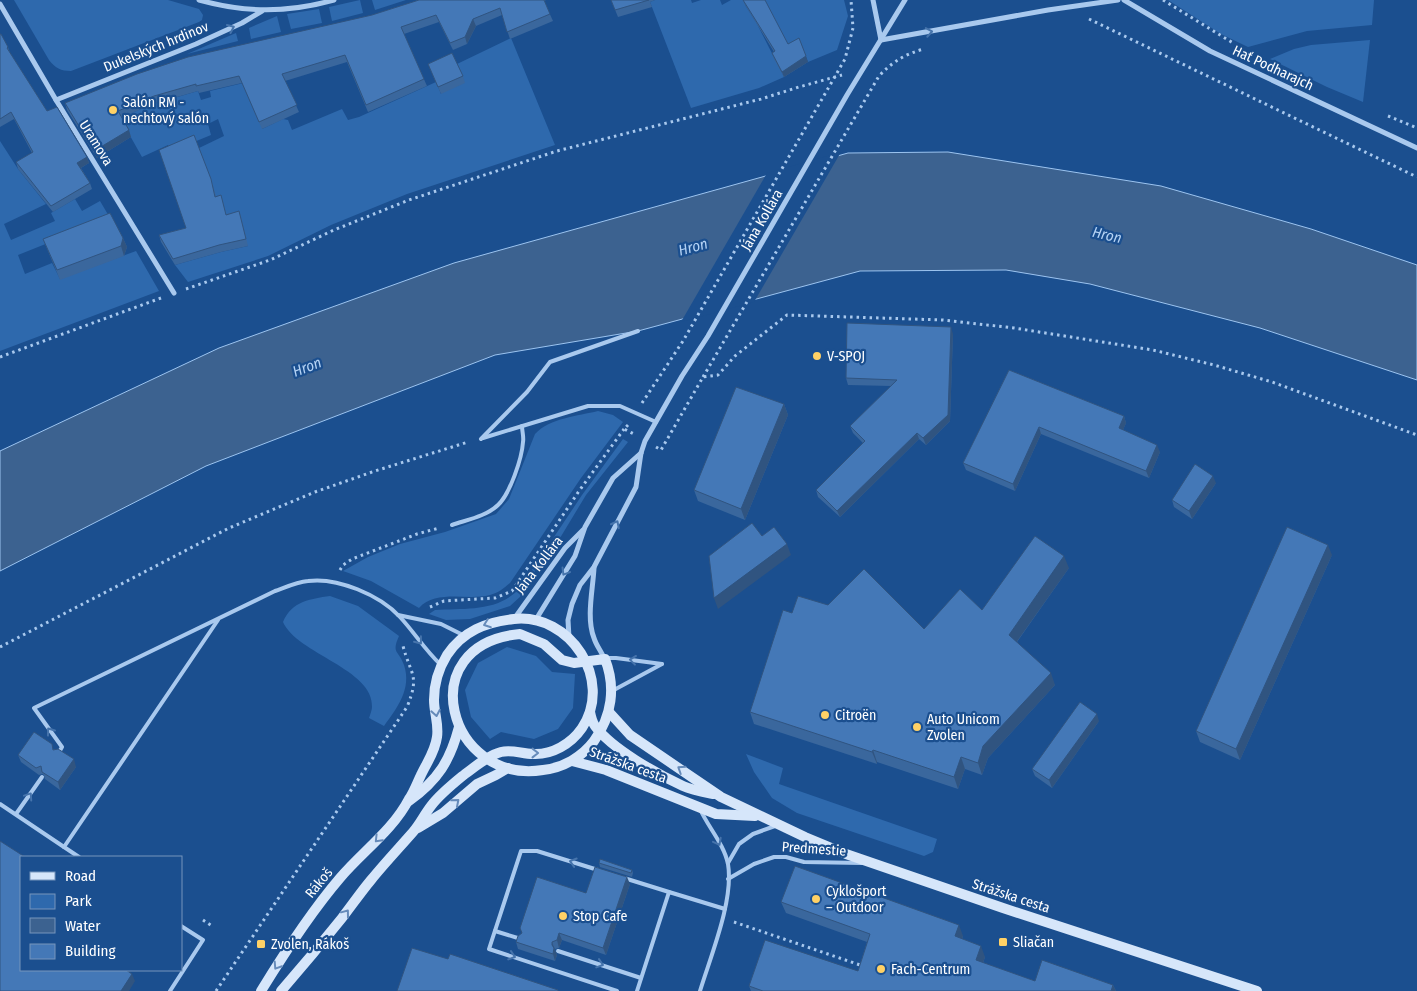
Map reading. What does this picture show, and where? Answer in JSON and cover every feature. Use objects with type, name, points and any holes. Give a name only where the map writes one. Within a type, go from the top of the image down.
[{"type":"street","name":"Dukelských hrdinov","points":[[199,0],[230,8],[262,11],[311,6],[334,0]]},
{"type":"street","points":[[873,0],[881,40],[1048,10],[1118,0]]},
{"type":"street","name":"Jána Kollára","points":[[570,639],[568,620],[572,604],[580,585],[594,567],[636,487],[641,452],[645,441],[861,71],[905,0]]},
{"type":"street","name":"Hať Podharajch","points":[[1124,0],[1210,51],[1417,148]]},
{"type":"street","name":"Uramova","points":[[0,4],[56,100],[174,293]]},
{"type":"street","name":"Dukelských hrdinov","points":[[56,100],[196,44],[242,23],[262,11]]},
{"type":"street","name":"Jána Kollára","points":[[535,621],[574,556],[585,528],[613,478],[641,452]]},
{"type":"street","name":"Jána Kollára","points":[[514,619],[565,548],[585,528]]},
{"type":"street","name":"Jána Kollára","points":[[594,567],[590,613],[591,627],[604,659]]},
{"type":"street","name":"Rákoš","points":[[261,991],[322,900],[343,874],[385,831],[409,801],[434,752],[438,736],[434,701],[436,684],[442,665],[452,648],[473,629],[493,622],[514,619],[535,621],[548,625],[570,639],[586,660]]},
{"type":"street","points":[[520,634],[544,644],[562,660],[574,663],[604,659],[612,684],[609,712],[600,732],[592,743],[572,761],[561,766],[536,772],[508,768],[477,750],[464,737],[452,707],[453,687],[456,678],[464,661],[475,649],[489,640],[520,634],[529,629],[535,621]]},
{"type":"street","points":[[281,991],[344,916],[369,882],[415,830],[432,804],[462,776],[499,752],[546,753],[562,747],[575,738],[590,712],[593,694],[592,680],[586,660]]},
{"type":"street","points":[[442,665],[456,678]]},
{"type":"street","points":[[590,712],[592,722],[600,732]]},
{"type":"street","name":"Strážska cesta","points":[[609,712],[630,735],[721,797]]},
{"type":"street","name":"Rákoš","points":[[409,801],[426,789],[447,762],[459,727]]},
{"type":"street","name":"Strážska cesta","points":[[600,732],[648,768],[684,786],[721,797],[777,825],[846,854],[1003,908],[1257,991]]},
{"type":"street","name":"Strážska cesta","points":[[572,761],[606,770],[716,814],[761,816]]},
{"type":"street","points":[[415,830],[443,813],[477,784],[508,768]]},
{"type":"lane","points":[[481,439],[527,392],[550,362],[638,332]]},
{"type":"lane","points":[[481,439],[588,406],[620,406],[656,422]]},
{"type":"lane","points":[[452,525],[488,512],[498,506],[515,472],[524,441],[522,426]]},
{"type":"lane","points":[[58,754],[62,747],[34,708],[292,585],[308,581],[336,582],[350,586],[373,597],[398,615],[431,655],[442,665]]},
{"type":"lane","points":[[398,615],[441,624],[465,636]]},
{"type":"lane","points":[[64,847],[220,619]]},
{"type":"lane","points":[[604,659],[616,658],[662,664],[611,691]]},
{"type":"lane","points":[[16,814],[42,777]]},
{"type":"lane","points":[[0,804],[78,856]]},
{"type":"lane","points":[[699,807],[728,863],[728,897],[700,991]]},
{"type":"lane","points":[[728,863],[739,844],[753,834],[777,825]]},
{"type":"lane","points":[[603,871],[537,851],[521,851],[490,949],[617,991]]},
{"type":"lane","name":"Predmestie","points":[[728,879],[754,864],[774,857],[786,857],[804,862],[873,864]]},
{"type":"lane","points":[[622,877],[724,909]]},
{"type":"lane","points":[[637,991],[669,892]]},
{"type":"lane","points":[[170,991],[203,940],[182,927]]},
{"type":"lane","points":[[495,931],[522,939]]},
{"type":"lane","points":[[558,951],[641,978]]},
{"type":"path","points":[[654,384],[688,332],[845,59],[853,28],[852,0]]},
{"type":"path","points":[[1163,0],[1239,47]]},
{"type":"path","points":[[1083,17],[1089,18],[1417,177]]},
{"type":"path","points":[[645,441],[661,450],[880,76],[897,60],[911,52],[925,49]]},
{"type":"path","points":[[0,357],[270,260],[334,230],[409,200],[547,154],[607,137],[761,99],[861,71]]},
{"type":"path","points":[[1385,115],[1417,128]]},
{"type":"path","points":[[703,377],[718,375],[735,356],[786,315],[944,320],[1014,328],[1144,349],[1179,357],[1272,382],[1417,435]]},
{"type":"path","points":[[419,620],[432,605],[444,601],[496,598],[512,590],[574,498],[624,430]]},
{"type":"path","points":[[0,647],[229,528],[315,492],[375,471],[481,439]]},
{"type":"path","points":[[336,582],[338,572],[343,565],[352,559],[417,534],[452,525]]},
{"type":"path","points":[[216,991],[406,707],[414,689],[414,679],[403,646],[412,632]]},
{"type":"path","points":[[722,918],[867,967]]},
{"type":"path","points":[[203,920],[212,926]]},
{"type":"green space","points":[[14,0],[168,0],[199,9],[203,15],[202,20],[199,22],[67,71],[61,70],[49,60]]},
{"type":"green space","points":[[360,0],[363,13],[332,21],[329,7]]},
{"type":"green space","points":[[372,0],[406,0],[375,10]]},
{"type":"green space","points":[[655,0],[691,0],[692,3],[701,0],[720,0],[722,5],[731,0],[753,0],[745,5],[757,24],[784,77],[759,88],[691,108],[650,2]]},
{"type":"green space","points":[[763,0],[844,0],[848,16],[837,50],[808,62],[801,43],[790,50]]},
{"type":"green space","points":[[1168,0],[1374,0],[1372,25],[1307,31],[1248,47],[1221,34]]},
{"type":"green space","points":[[319,9],[322,23],[291,29],[287,14]]},
{"type":"green space","points":[[277,16],[281,32],[251,39],[249,28]]},
{"type":"green space","points":[[236,33],[238,41],[187,54]]},
{"type":"green space","points":[[511,38],[555,145],[407,194],[331,225],[268,256],[188,282],[175,265],[248,246],[228,221],[218,203],[199,148],[224,136],[218,119],[208,124],[211,135],[194,142],[175,159],[168,145],[142,157],[120,118],[150,105],[198,91],[201,100],[211,97],[210,91],[269,77],[262,129],[283,119],[288,120],[292,130],[342,109],[348,120],[359,117],[436,82],[441,94],[457,64]]},
{"type":"green space","points":[[1370,40],[1363,102],[1270,59],[1294,49],[1311,45]]},
{"type":"green space","points":[[0,141],[18,169],[46,204],[4,224],[11,240],[55,221],[51,213],[75,199],[82,211],[100,201],[113,223],[48,243],[18,255],[25,274],[52,263],[60,279],[136,251],[159,291],[0,351]]},
{"type":"green space","points":[[598,411],[613,415],[623,422],[581,478],[510,583],[501,590],[481,597],[443,597],[426,602],[419,608],[371,581],[343,571],[368,557],[400,544],[445,532],[496,514],[509,499],[535,434],[548,424],[556,421]]},
{"type":"green space","points":[[623,439],[628,442],[586,495],[557,543],[542,559],[521,596],[510,606],[470,619],[446,620],[429,614],[435,610],[492,605],[511,596],[520,588],[582,495]]},
{"type":"green space","points":[[330,596],[358,606],[399,636],[396,649],[406,674],[405,690],[394,712],[384,726],[369,718],[372,707],[369,694],[361,682],[303,643],[291,633],[283,622],[291,610],[302,602]]},
{"type":"green space","points":[[507,647],[536,656],[552,672],[575,674],[573,708],[558,729],[534,739],[501,732],[490,739],[471,717],[465,690],[478,663]]},
{"type":"green space","points":[[746,754],[783,768],[779,784],[937,839],[933,852],[924,856],[797,813],[772,798],[754,772]]},
{"type":"water","name":"Hron","points":[[948,152],[1161,186],[1311,229],[1417,265],[1417,380],[1260,328],[1090,284],[1006,270],[860,271],[638,331],[495,355],[206,466],[0,571],[0,451],[219,348],[454,263],[848,153]]},
{"type":"pier","points":[[841,152],[754,302],[681,322],[767,173]]},
{"type":"building","points":[[419,0],[544,0],[550,14],[507,32],[500,8],[473,19],[465,37],[450,43],[436,15],[401,27],[424,79],[366,105],[345,55],[282,74],[297,105],[259,122],[239,76],[196,86],[196,84],[154,96],[118,111],[129,130],[94,151],[65,103],[137,74],[188,57],[372,15]]},
{"type":"building","points":[[611,0],[649,0],[615,10]]},
{"type":"building","points":[[743,0],[765,0],[788,44],[799,38],[806,56],[782,72],[772,53],[775,51]]},
{"type":"building","points":[[0,34],[47,111],[57,107],[87,157],[77,163],[90,183],[51,206],[16,162],[33,152],[11,112],[0,119]]},
{"type":"building","points":[[452,53],[463,76],[438,87],[428,64]]},
{"type":"building","points":[[194,135],[211,179],[215,197],[221,195],[226,215],[239,211],[246,239],[173,259],[159,235],[186,228],[159,150]]},
{"type":"building","points":[[110,213],[123,238],[121,246],[57,270],[43,239]]},
{"type":"building","points":[[847,323],[951,327],[948,415],[923,438],[917,433],[837,511],[816,490],[865,441],[850,426],[897,380],[846,378]]},
{"type":"building","points":[[1009,370],[1124,416],[1119,428],[1157,445],[1146,471],[1039,427],[1013,484],[963,463]]},
{"type":"building","points":[[736,387],[784,404],[741,509],[694,490]]},
{"type":"building","points":[[1195,464],[1213,476],[1189,511],[1172,500]]},
{"type":"building","points":[[752,523],[762,536],[774,527],[787,544],[714,598],[709,556]]},
{"type":"building","points":[[1287,527],[1328,545],[1236,749],[1196,731]]},
{"type":"building","points":[[1035,536],[1064,556],[1009,635],[1051,673],[983,746],[978,763],[961,757],[954,777],[750,712],[783,610],[792,613],[798,596],[828,605],[864,569],[924,629],[960,589],[982,610]]},
{"type":"building","points":[[1080,702],[1097,714],[1049,780],[1032,769]]},
{"type":"building","points":[[34,732],[52,744],[53,750],[58,749],[74,759],[58,782],[42,772],[41,766],[36,768],[18,755]]},
{"type":"building","points":[[0,841],[23,856],[20,856],[20,971],[128,971],[132,974],[121,991],[0,991]]},
{"type":"building","points":[[600,859],[632,870],[631,873],[599,863]]},
{"type":"building","points":[[795,866],[959,925],[955,936],[981,946],[976,960],[1035,981],[1042,960],[1113,985],[1111,991],[763,991],[749,986],[765,940],[858,971],[870,934],[781,902]]},
{"type":"building","points":[[595,867],[627,877],[603,948],[559,933],[557,940],[552,942],[553,954],[516,942],[518,936],[522,933],[520,928],[537,877],[586,893]]},
{"type":"building","points":[[412,948],[448,959],[450,954],[558,991],[397,991]]},
{"type":"place","name":"Salón RM - nechtový salón","points":[[113,110]]},
{"type":"place","name":"V-SPOJ","points":[[817,356]]},
{"type":"place","name":"Citroën","points":[[825,715]]},
{"type":"place","name":"Auto Unicom Zvolen","points":[[917,727]]},
{"type":"place","name":"Cyklošport – Outdoor","points":[[816,899]]},
{"type":"place","name":"Stop Cafe","points":[[563,916]]},
{"type":"place","name":"Sliačan","points":[[1003,942]]},
{"type":"place","name":"Zvolen, Rákoš","points":[[261,944]]},
{"type":"place","name":"Fach-Centrum","points":[[881,969]]}]
